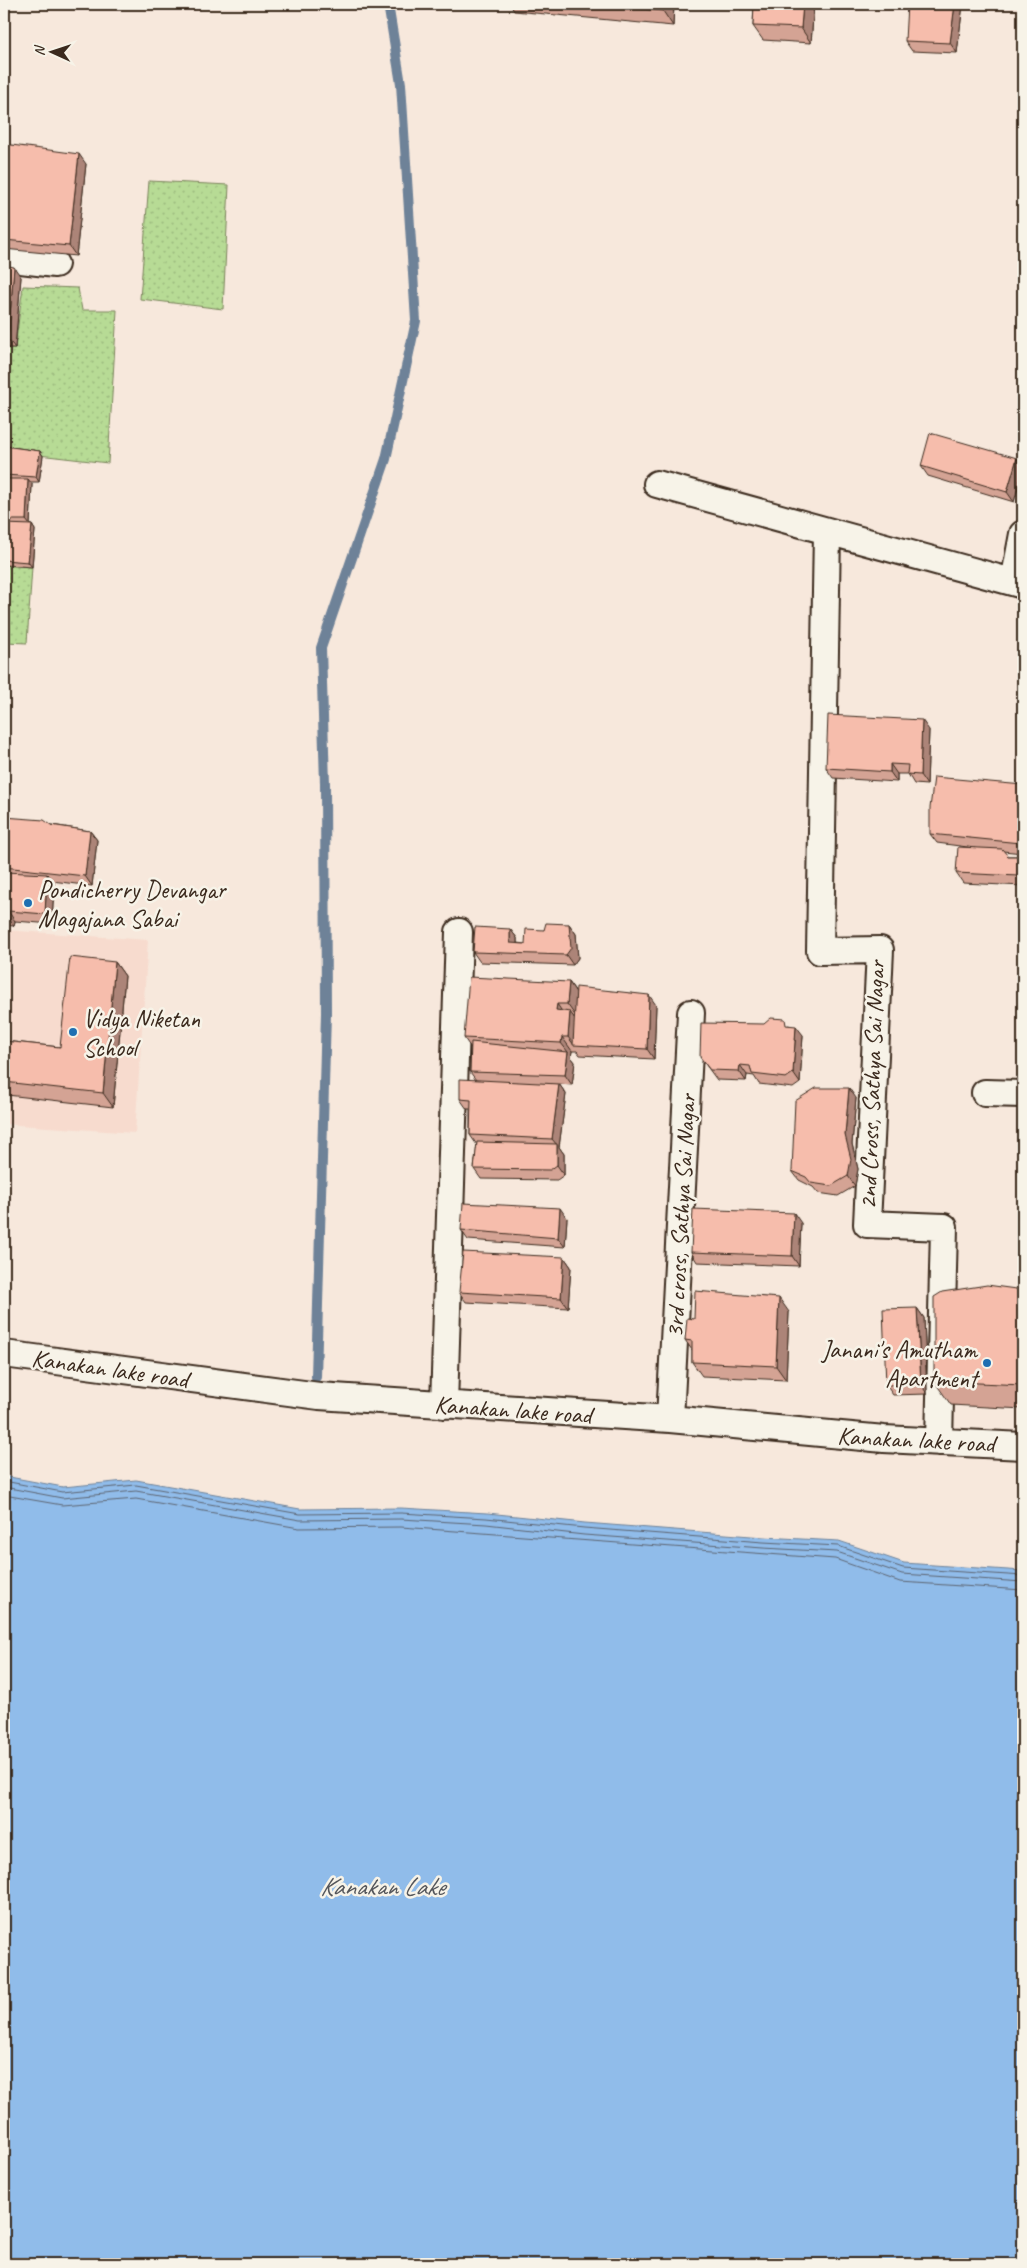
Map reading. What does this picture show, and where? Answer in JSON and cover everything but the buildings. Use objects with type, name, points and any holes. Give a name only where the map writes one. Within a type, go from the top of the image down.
[{"type":"street","points":[[4,258],[55,264]]},
{"type":"street","points":[[657,484],[1019,583],[1023,534]]},
{"type":"street","name":"2nd Cross, Sathya Sai Nagar","points":[[827,531],[820,951],[880,950],[867,1224],[944,1227],[939,1442]]},
{"type":"street","points":[[444,1405],[459,932]]},
{"type":"street","name":"3rd cross, Sathya Sai Nagar","points":[[670,1419],[691,1014]]},
{"type":"street","points":[[985,1093],[1023,1094]]},
{"type":"street","name":"Kanakan lake road","points":[[4,1354],[319,1396],[670,1419],[884,1439],[1023,1446]]},
{"type":"shaded area","name":"Vidya Niketan School","points":[[4,930],[148,940],[135,1133],[4,1124]]},
{"type":"green space","points":[[149,181],[229,185],[223,309],[140,299]]},
{"type":"green space","points":[[23,286],[78,288],[82,310],[117,310],[108,463],[4,451],[4,348],[15,348]]},
{"type":"green space","points":[[4,565],[32,567],[27,643],[4,642]]},
{"type":"water","name":"Kanakan Lake","points":[[4,1476],[63,1487],[136,1480],[300,1509],[401,1508],[487,1513],[585,1523],[839,1541],[904,1563],[1023,1571],[1023,2264],[4,2264]]},
{"type":"waterway","points":[[316,1377],[326,1013],[325,784],[321,648],[386,459],[416,321],[401,84],[388,4]]},
{"type":"place","name":"Pondicherry Devangar Magajana Sabai","points":[[28,903]]},
{"type":"place","name":"Vidya Niketan School","points":[[73,1032]]},
{"type":"place","name":"Janani's Amutham Apartment","points":[[987,1363]]}]
